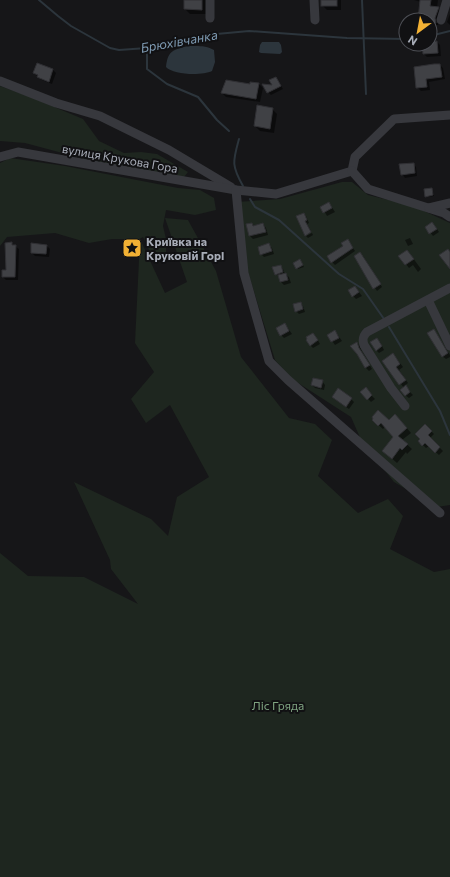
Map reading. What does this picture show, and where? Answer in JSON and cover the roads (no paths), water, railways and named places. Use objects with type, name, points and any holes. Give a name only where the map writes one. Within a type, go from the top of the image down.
[{"type":"street","points":[[210,0],[210,18]]},
{"type":"street","points":[[314,0],[315,20]]},
{"type":"street","points":[[441,20],[446,0]]},
{"type":"street","points":[[0,82],[100,116],[169,150],[236,190],[244,273],[269,360],[288,380],[440,512]]},
{"type":"street","points":[[450,116],[394,119],[355,156],[352,171],[368,189],[444,213],[450,217]]},
{"type":"street","name":"вулиця Крукова Гора","points":[[0,157],[18,152],[236,190],[276,194],[352,171]]},
{"type":"street","points":[[428,208],[450,203]]},
{"type":"street","points":[[405,406],[390,388],[364,345],[364,336],[367,332],[450,288]]},
{"type":"street","points":[[428,300],[450,346]]},
{"type":"waterway","name":"Брюхівчанка","points":[[39,0],[71,26],[110,48],[119,50],[147,48],[195,36],[249,31],[347,38],[398,39]]},
{"type":"waterway","points":[[362,0],[366,94]]},
{"type":"waterway","name":"Брюхівчанка","points":[[438,34],[450,31]]},
{"type":"waterway","points":[[147,48],[147,69],[167,84],[198,97],[217,120],[229,131]]},
{"type":"waterway","points":[[239,139],[234,163],[236,173],[243,186]]},
{"type":"waterway","points":[[250,199],[255,207],[279,220],[339,274],[363,289],[384,319]]},
{"type":"waterway","points":[[389,327],[440,411],[450,435]]},
{"type":"place","name":"Криївка на Круковій Горі","points":[[132,248]]},
{"type":"park label","name":"Ліс Гряда","points":[[278,705]]}]
